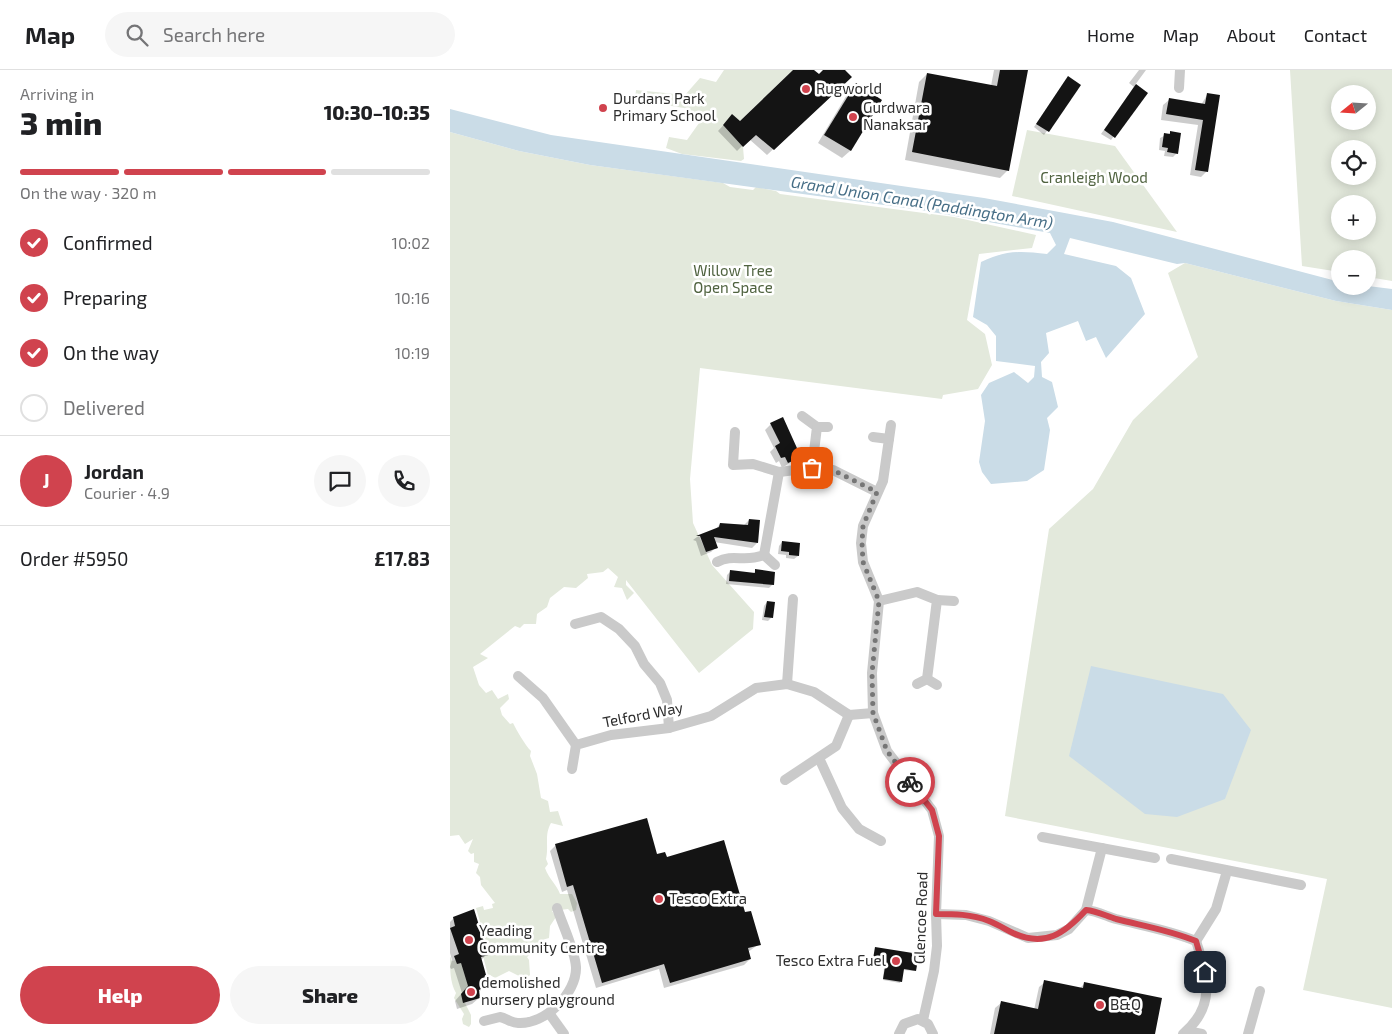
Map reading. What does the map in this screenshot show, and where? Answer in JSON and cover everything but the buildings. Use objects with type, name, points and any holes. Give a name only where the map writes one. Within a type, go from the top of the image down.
[{"type":"street","points":[[1179,88],[1180,70]]},
{"type":"street","points":[[802,416],[816,428],[828,427]]},
{"type":"street","name":"Glencoe Road","points":[[891,425],[883,481],[863,526],[863,562],[879,601],[872,673],[873,713],[887,751],[932,810],[939,836],[936,914],[937,946],[934,971],[923,1020]]},
{"type":"street","points":[[812,468],[816,428]]},
{"type":"street","points":[[735,432],[732,469],[753,464],[780,472],[812,468],[833,470],[877,492]]},
{"type":"street","points":[[873,436],[889,439]]},
{"type":"street","points":[[764,555],[780,472]]},
{"type":"street","points":[[718,562],[727,557],[752,560],[764,555]]},
{"type":"street","points":[[764,555],[775,565]]},
{"type":"street","points":[[879,601],[917,592],[937,600],[954,601]]},
{"type":"street","points":[[787,684],[794,600]]},
{"type":"street","points":[[927,680],[937,600]]},
{"type":"street","points":[[601,617],[604,605]]},
{"type":"street","points":[[576,624],[601,617],[619,629],[635,646],[644,664],[660,683],[667,700],[670,728]]},
{"type":"street","points":[[518,676],[543,698],[576,745],[572,770]]},
{"type":"street","points":[[917,684],[927,680],[937,685]]},
{"type":"street","name":"Telford Way","points":[[576,745],[612,735],[670,728],[711,716],[756,688],[787,684],[814,692],[849,715]]},
{"type":"street","points":[[785,780],[836,746],[849,715],[873,713]]},
{"type":"street","points":[[819,758],[842,808],[859,829],[881,841]]},
{"type":"street","points":[[1042,837],[1155,858]]},
{"type":"street","points":[[936,914],[966,914],[990,921],[1028,938],[1043,938],[1057,935],[1069,929],[1086,910],[1102,848]]},
{"type":"street","points":[[1171,859],[1301,885]]},
{"type":"street","points":[[1185,1032],[1203,1012],[1208,987],[1196,941],[1216,909],[1227,871]]},
{"type":"street","points":[[484,1021],[500,1017],[516,1024],[522,1023],[549,1013],[566,997],[575,980],[576,965],[557,908]]},
{"type":"street","points":[[1086,910],[1169,930],[1196,941]]},
{"type":"street","points":[[1248,1034],[1260,991]]},
{"type":"street","points":[[549,1013],[564,1034]]},
{"type":"street","points":[[899,1034],[904,1024],[909,1020],[923,1020],[932,1029],[933,1034]]},
{"type":"street","points":[[1185,1032],[1202,1034]]},
{"type":"green space","points":[[724,70],[793,70],[740,121],[732,115],[723,125],[743,147],[744,159],[741,161],[682,154],[666,148],[669,137],[687,140],[704,116],[684,108],[635,100],[636,90],[685,95],[700,78],[716,82]]},
{"type":"green space","points":[[1290,70],[1392,70],[1392,281],[1376,278],[1376,250],[1331,250],[1331,271],[1302,266]]},
{"type":"green space","name":"Cranleigh Wood","points":[[1027,130],[1115,146],[1177,232],[1012,196]]},
{"type":"green space","name":"Willow Tree Open Space","points":[[450,132],[519,151],[590,165],[723,183],[730,187],[753,190],[756,187],[776,191],[780,194],[954,217],[1036,235],[1032,248],[979,254],[967,320],[985,334],[992,365],[978,389],[943,395],[942,399],[700,368],[690,479],[693,523],[712,565],[754,612],[753,629],[699,673],[626,580],[626,585],[634,593],[627,600],[622,588],[614,587],[618,577],[608,568],[603,572],[587,574],[588,578],[576,588],[564,587],[550,598],[547,607],[537,614],[536,624],[524,624],[520,628],[515,626],[480,654],[488,658],[473,667],[479,685],[486,693],[492,690],[498,699],[508,694],[509,699],[500,708],[502,715],[510,724],[513,723],[531,751],[530,756],[537,774],[541,798],[548,801],[550,812],[558,811],[563,826],[551,823],[549,827],[546,859],[548,864],[545,868],[560,894],[572,894],[577,903],[576,910],[571,912],[568,909],[552,911],[556,917],[550,926],[549,938],[542,940],[542,946],[527,957],[530,975],[525,979],[509,971],[495,978],[490,975],[489,979],[483,956],[488,954],[488,949],[476,908],[483,906],[484,910],[493,908],[492,904],[495,903],[481,885],[480,877],[476,873],[479,864],[474,862],[474,853],[471,854],[468,851],[473,839],[465,844],[459,835],[450,836]]},
{"type":"green space","points":[[1185,263],[1336,301],[1392,310],[1392,1008],[1303,990],[1327,879],[1005,816],[1049,529],[1093,489],[1133,420],[1198,357],[1168,273]]},
{"type":"green space","points":[[450,956],[452,961],[456,960],[461,963],[470,992],[463,999],[471,1015],[469,1027],[463,1024],[464,1014],[454,998],[456,993],[451,980]]},
{"type":"water","name":"Grand Union Canal (Paddington Arm)","points":[[450,109],[551,135],[984,198],[1113,222],[1331,280],[1331,295],[1376,295],[1376,287],[1392,289],[1392,310],[1336,301],[1185,263],[1177,264],[1070,238],[1064,254],[1116,266],[1131,278],[1145,314],[1106,358],[1096,337],[1086,341],[1078,321],[1046,333],[1049,353],[1041,362],[1042,377],[1052,382],[1058,407],[1047,418],[1050,430],[1044,470],[1027,481],[991,484],[982,472],[979,462],[985,421],[981,395],[989,383],[1014,372],[1028,383],[1034,377],[1035,366],[996,361],[996,336],[987,325],[973,317],[981,262],[998,255],[1014,252],[1047,254],[1056,245],[1050,233],[921,210],[590,165],[519,151],[450,132]]},
{"type":"water","points":[[1091,666],[1223,694],[1251,730],[1225,799],[1177,817],[1145,814],[1069,756]]},
{"type":"way so far","points":[[812,468],[833,470],[877,492],[863,526],[862,543],[863,562],[879,601],[872,673],[873,713],[880,737],[887,751],[910,782]]},
{"type":"place","name":"Rugworld","points":[[806,89]]},
{"type":"place","name":"Durdans Park Primary School","points":[[603,108]]},
{"type":"place","name":"Gurdwara Nanaksar","points":[[853,117]]},
{"type":"place","name":"Tesco Extra","points":[[659,899]]},
{"type":"place","name":"Yeading Community Centre","points":[[469,940]]},
{"type":"place","name":"Tesco Extra Fuel","points":[[896,961]]},
{"type":"place","name":"demolished nursery playground","points":[[471,992]]},
{"type":"place","name":"B&Q","points":[[1100,1005]]},
{"type":"route","points":[[910,782],[932,810],[939,836],[936,914],[966,914],[990,921],[1014,934],[1028,938],[1043,938],[1057,935],[1069,929],[1086,910],[1100,912],[1114,918],[1169,930],[1196,941],[1205,972]]}]
